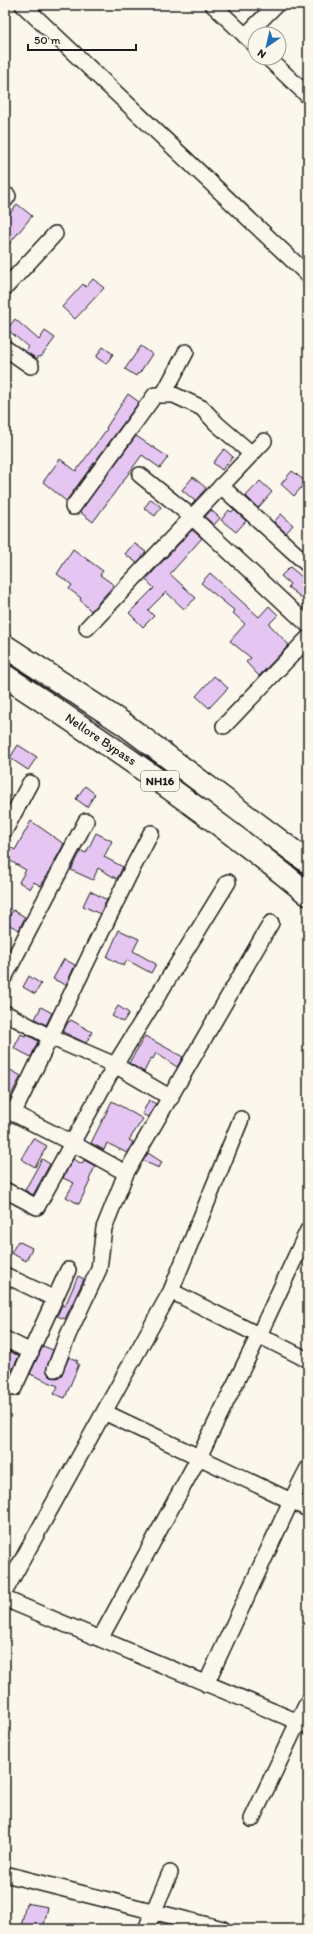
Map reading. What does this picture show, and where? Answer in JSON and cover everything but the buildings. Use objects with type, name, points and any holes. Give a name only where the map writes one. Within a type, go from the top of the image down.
[{"type":"highway","name":"Nellore Bypass","points":[[5,646],[124,724],[308,862]]},
{"type":"highway","name":"Nellore Bypass","points":[[5,676],[120,752],[196,807],[308,894]]},
{"type":"street","points":[[23,5],[308,275]]},
{"type":"street","points":[[212,5],[247,37]]},
{"type":"street","points":[[260,26],[276,5]]},
{"type":"street","points":[[276,66],[308,96]]},
{"type":"street","points":[[5,288],[54,234]]},
{"type":"street","points":[[5,348],[30,366]]},
{"type":"street","points":[[163,395],[186,352]]},
{"type":"street","points":[[73,507],[155,395],[174,395],[202,408],[217,424],[252,454]]},
{"type":"street","points":[[87,628],[264,441]]},
{"type":"street","points":[[140,475],[192,517],[308,625]]},
{"type":"street","points":[[221,486],[308,565]]},
{"type":"street","points":[[224,726],[308,638]]},
{"type":"street","points":[[5,830],[30,783]]},
{"type":"street","points":[[5,976],[86,821]]},
{"type":"street","points":[[126,1173],[72,1143],[9,1112],[50,1037],[151,833]]},
{"type":"street","points":[[5,1190],[38,1208],[115,1065],[228,882]]},
{"type":"street","points":[[55,1369],[68,1334],[99,1269],[104,1228],[126,1173],[171,1098],[271,923]]},
{"type":"street","points":[[5,1013],[50,1037],[115,1065],[171,1098]]},
{"type":"street","points":[[5,1591],[171,1291],[241,1118]]},
{"type":"street","points":[[100,1639],[199,1457],[259,1336],[308,1230]]},
{"type":"street","points":[[14,1388],[68,1270]]},
{"type":"street","points":[[5,1275],[55,1299]]},
{"type":"street","points":[[171,1291],[308,1360]]},
{"type":"street","points":[[5,1339],[31,1352]]},
{"type":"street","points":[[104,1412],[308,1509]]},
{"type":"street","points":[[206,1684],[291,1501],[308,1468]]},
{"type":"street","points":[[5,1599],[303,1724]]},
{"type":"street","points":[[252,1819],[303,1724],[308,1701]]},
{"type":"street","points":[[146,1929],[170,1873]]},
{"type":"street","points":[[5,1874],[223,1929]]}]
